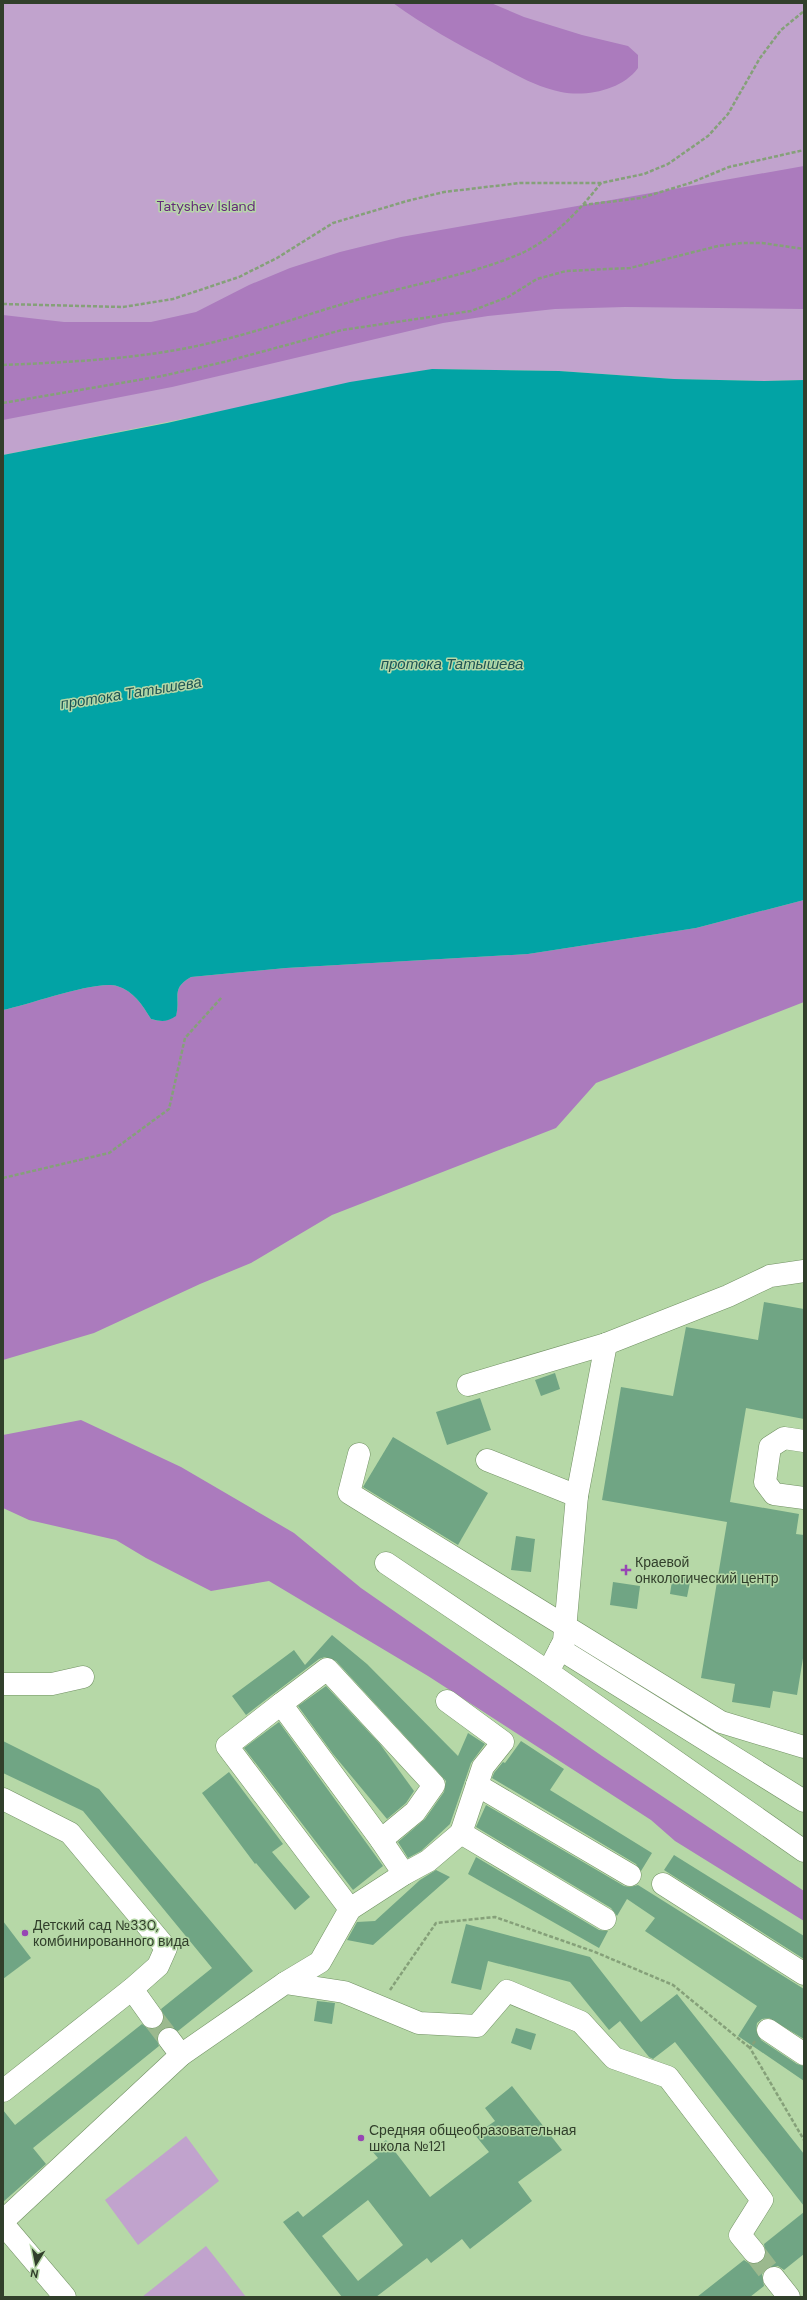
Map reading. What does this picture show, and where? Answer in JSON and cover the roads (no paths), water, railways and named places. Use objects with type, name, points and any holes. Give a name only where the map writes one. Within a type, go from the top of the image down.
[{"type":"street","points":[[468,1385],[606,1344],[728,1296],[770,1276],[804,1271]]},
{"type":"street","points":[[548,1672],[564,1641],[577,1496],[606,1344]]},
{"type":"street","points":[[804,1442],[784,1438],[770,1447],[765,1482],[774,1494],[804,1498]]},
{"type":"street","points":[[359,1454],[349,1493],[720,1722],[804,1747]]},
{"type":"street","points":[[487,1460],[577,1496]]},
{"type":"street","points":[[386,1563],[548,1672],[804,1850]]},
{"type":"street","points":[[560,1649],[804,1801]]},
{"type":"street","points":[[350,1909],[227,1746],[326,1668],[434,1785],[414,1812],[381,1840]]},
{"type":"street","points":[[3,1684],[52,1684],[83,1678]]},
{"type":"street","points":[[3,2221],[175,2047],[320,1962],[350,1909],[404,1874],[428,1861],[461,1833],[483,1767],[503,1742],[447,1701]]},
{"type":"street","points":[[281,1704],[381,1840],[404,1874]]},
{"type":"street","points":[[477,1785],[630,1875]]},
{"type":"street","points":[[3,1799],[70,1833],[166,1948],[158,1966],[132,1989],[3,2091]]},
{"type":"street","points":[[461,1833],[605,1919]]},
{"type":"street","points":[[663,1884],[804,1974]]},
{"type":"street","points":[[284,1983],[344,1992],[419,2023],[477,2026],[507,1991],[581,2022],[614,2058],[668,2077],[762,2200],[740,2234],[754,2252]]},
{"type":"street","points":[[132,1989],[152,2016]]},
{"type":"street","points":[[768,2030],[804,2054]]},
{"type":"street","points":[[3,2224],[59,2294]]},
{"type":"street","points":[[774,2278],[789,2297]]},
{"type":"street","points":[[797,2297],[804,2292]]},
{"type":"water","name":"протока Татышева","points":[[432,369],[559,371],[674,379],[764,381],[804,380],[804,900],[696,928],[528,954],[286,968],[191,977],[180,985],[178,990],[176,1016],[164,1021],[151,1019],[141,1004],[128,991],[117,986],[107,985],[78,990],[3,1010],[3,455],[167,423],[350,382]]},
{"type":"tunnel","points":[[152,2017],[169,2039]]},
{"type":"tunnel","points":[[754,2252],[774,2278]]},
{"type":"place","name":"Краевой онкологический центр","points":[[626,1570]]},
{"type":"place","name":"Детский сад №330, комбинированного вида","points":[[25,1933]]},
{"type":"place","name":"Средняя общеобразовательная школа №121","points":[[361,2138]]},
{"type":"park label","name":"Tatyshev Island","points":[[206,206]]}]
